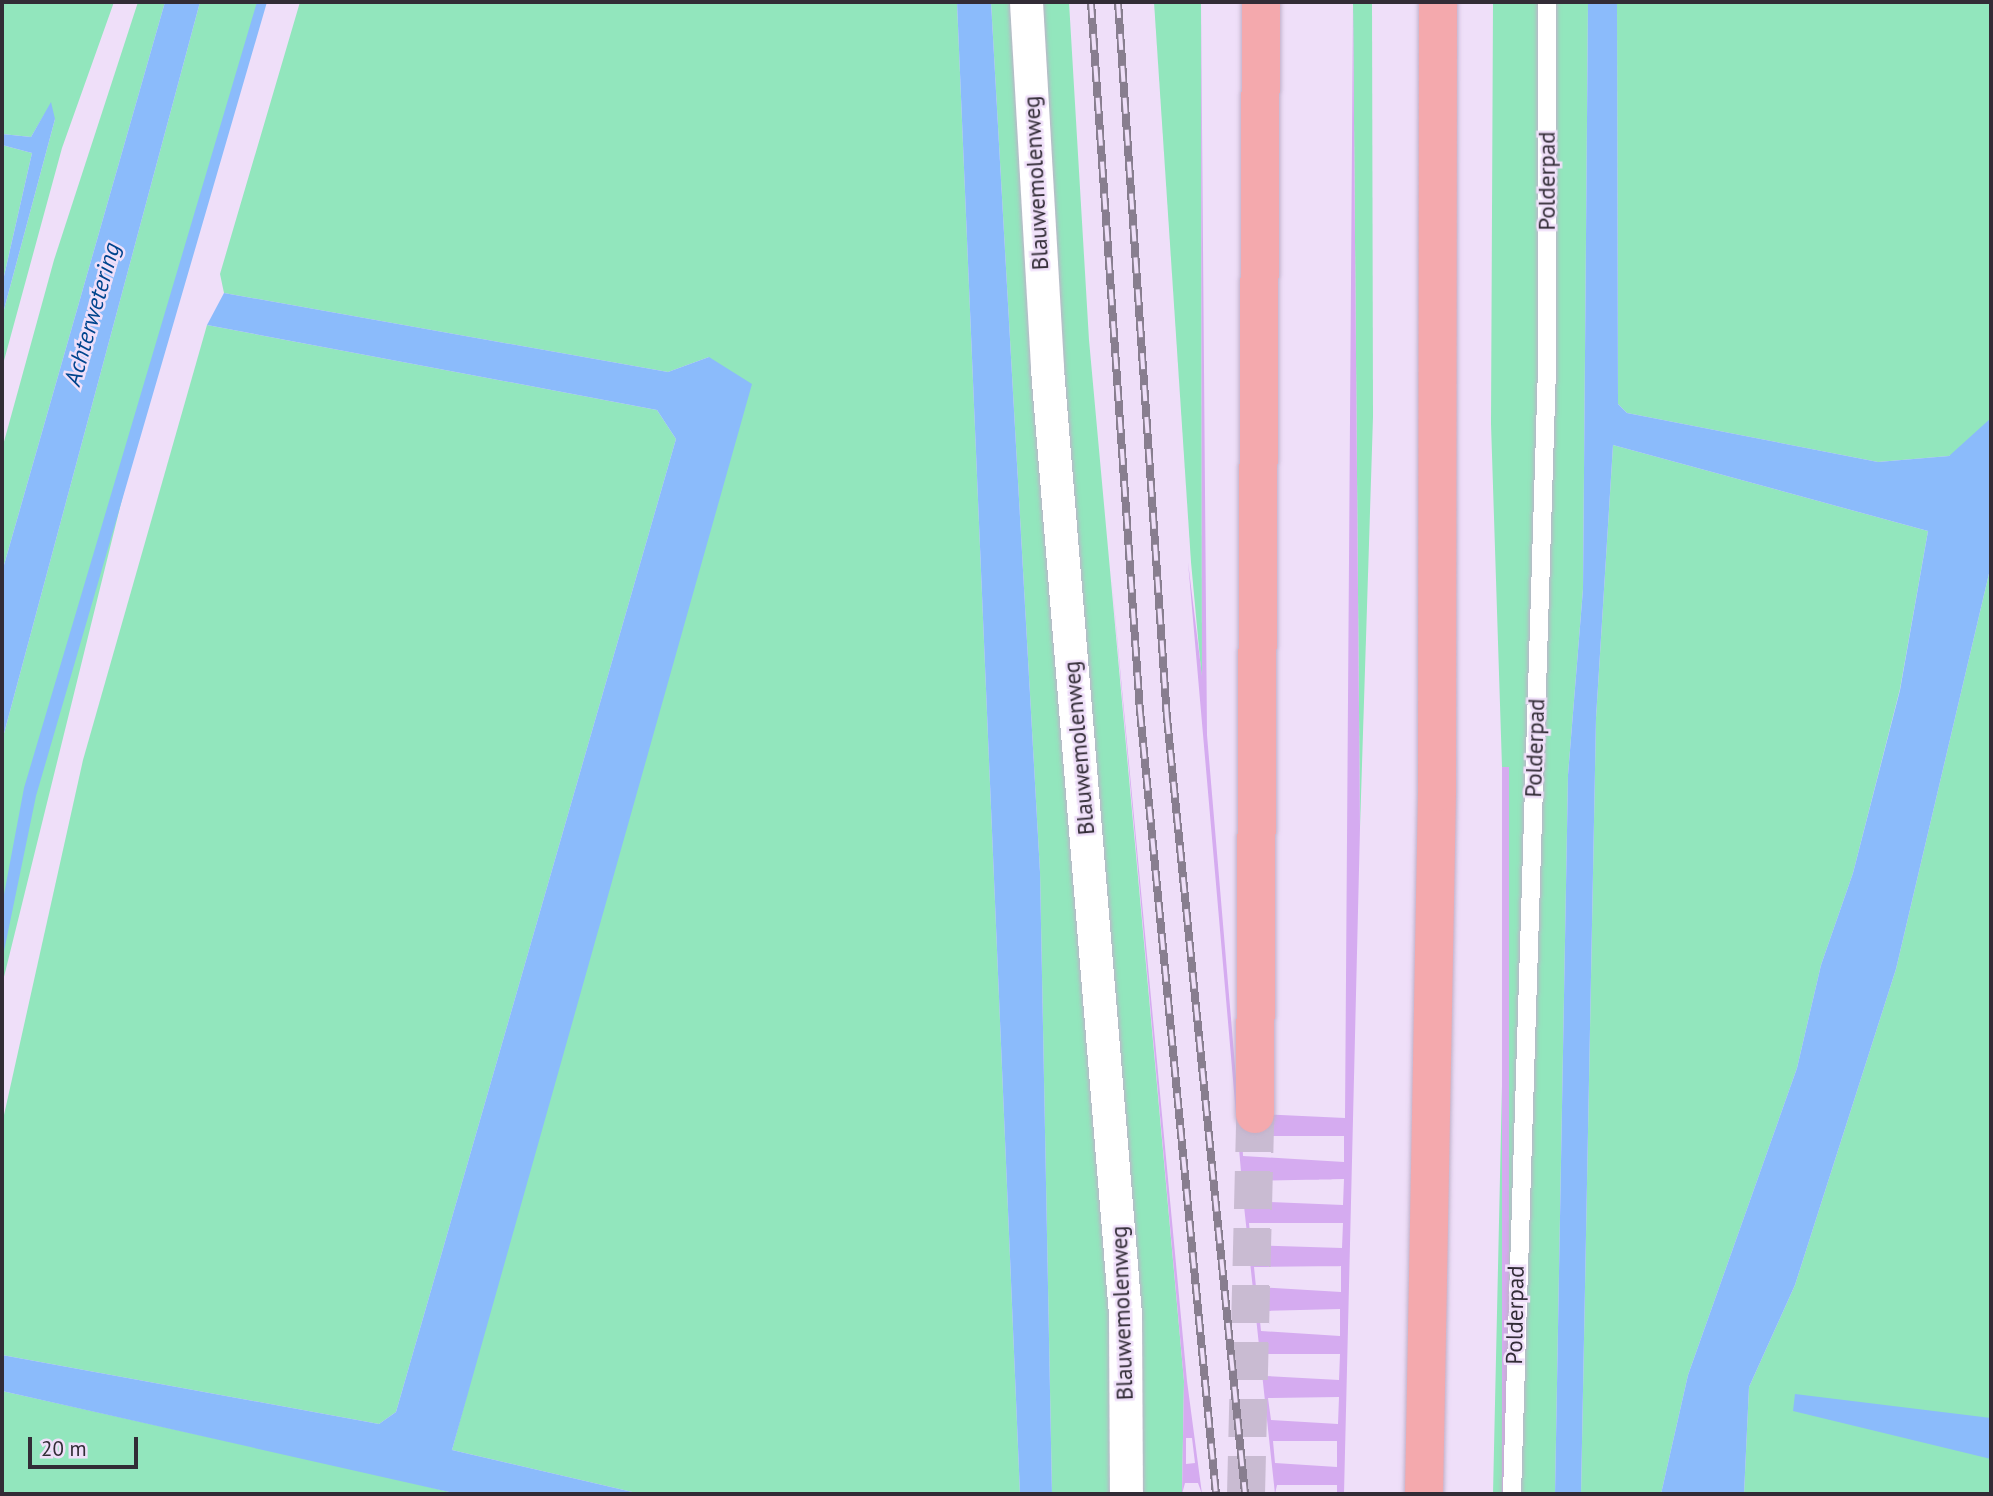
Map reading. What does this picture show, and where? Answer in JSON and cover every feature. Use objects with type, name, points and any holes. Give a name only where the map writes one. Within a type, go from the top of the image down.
[{"type":"highway","points":[[1255,1114],[1261,2]]},
{"type":"highway","points":[[1424,1494],[1437,792],[1438,2]]},
{"type":"street","name":"Blauwemolenweg","points":[[1026,2],[1046,369],[1125,1313],[1126,1494]]},
{"type":"lane","name":"Polderpad","points":[[1512,1494],[1547,369],[1547,2]]},
{"type":"green space","points":[[2,2],[114,2],[62,148],[2,368],[2,317],[55,119],[44,115],[31,137],[2,134]]},
{"type":"green space","points":[[138,2],[165,2],[2,572],[2,449],[54,260]]},
{"type":"green space","points":[[200,2],[265,2],[127,479],[2,985],[2,741]]},
{"type":"green space","points":[[300,2],[957,2],[1020,1494],[641,1494],[452,1450],[533,1150],[709,357],[668,372],[224,293],[220,274]]},
{"type":"green space","points":[[991,2],[1011,2],[1113,1324],[1116,1494],[1052,1494],[1040,872]]},
{"type":"green space","points":[[1039,2],[1069,2],[1089,340],[1184,1381],[1182,1494],[1142,1494],[1136,1244],[1078,583]]},
{"type":"green space","points":[[1154,2],[1201,2],[1202,681],[1191,562]]},
{"type":"green space","points":[[1353,2],[1372,2],[1373,417],[1360,828]]},
{"type":"green space","points":[[1493,2],[1588,2],[1583,589],[1568,775],[1555,1494],[1493,1494],[1509,768],[1502,767],[1491,424]]},
{"type":"green space","points":[[1617,2],[1991,2],[1991,418],[1969,444],[1949,456],[1878,462],[1627,413],[1618,404]]},
{"type":"green space","points":[[2,145],[32,153],[2,285]]},
{"type":"green space","points":[[207,325],[657,410],[676,439],[396,1412],[379,1424],[2,1355],[2,1124],[83,760]]},
{"type":"green space","points":[[1613,445],[1928,531],[1900,689],[1853,873],[1821,965],[1797,1068],[1688,1375],[1661,1494],[1581,1494],[1596,718]]},
{"type":"green space","points":[[1991,565],[1991,1494],[1744,1494],[1749,1387],[1795,1285],[1896,969]]},
{"type":"green space","points":[[2,1391],[397,1479],[458,1494],[2,1494]]},
{"type":"water","name":"Achterwetering","points":[[165,2],[200,2],[2,741],[2,572]]},
{"type":"water","points":[[257,2],[267,2],[36,796],[2,961],[2,905],[24,788]]},
{"type":"water","points":[[957,2],[991,2],[1040,872],[1052,1494],[1020,1494]]},
{"type":"water","points":[[1588,2],[1617,2],[1618,404],[1627,413],[1878,462],[1949,456],[1991,418],[1991,565],[1896,969],[1795,1285],[1749,1387],[1744,1494],[1661,1494],[1688,1375],[1797,1068],[1821,965],[1853,873],[1900,690],[1928,531],[1613,445],[1596,718],[1581,1494],[1555,1494],[1568,775],[1583,589]]},
{"type":"water","points":[[51,102],[55,119],[2,317],[2,285],[32,153],[2,145],[2,134],[31,137]]},
{"type":"water","points":[[224,293],[668,372],[709,357],[752,384],[452,1450],[641,1494],[458,1494],[2,1391],[2,1355],[379,1424],[396,1412],[676,439],[657,410],[207,325]]},
{"type":"water","points":[[1795,1394],[1991,1418],[1991,1459],[1793,1411]]},
{"type":"building","points":[[1201,2],[1207,735],[1239,1113],[1345,1118],[1353,2],[1360,828],[1344,1494],[1337,1494],[1337,1485],[1277,1485],[1275,1494],[1244,1206],[1188,562],[1202,676]],"holes":[[[1242,1136],[1344,1136],[1344,1162],[1243,1156]],[[1344,1179],[1343,1205],[1247,1201],[1245,1181]],[[1249,1223],[1343,1223],[1342,1248],[1251,1245]],[[1341,1266],[1341,1292],[1256,1287],[1254,1267]],[[1340,1309],[1340,1336],[1261,1331],[1259,1311]],[[1264,1354],[1340,1354],[1339,1380],[1266,1376]],[[1339,1397],[1338,1424],[1271,1420],[1268,1398]],[[1273,1441],[1337,1441],[1337,1467],[1275,1463]]]},
{"type":"building","points":[[1111,572],[1187,1381],[1202,1494],[1198,1483],[1185,1483],[1182,1494],[1184,1381]],"holes":[[[1186,1438],[1192,1438],[1195,1463],[1186,1464]]]},
{"type":"building","points":[[1502,767],[1509,767],[1509,1494],[1502,1494]]},
{"type":"tunnel","points":[[1246,1494],[1255,1114]]},
{"type":"railway","points":[[1091,2],[1140,711],[1216,1494]]},
{"type":"railway","points":[[1118,2],[1167,718],[1245,1494]]}]
